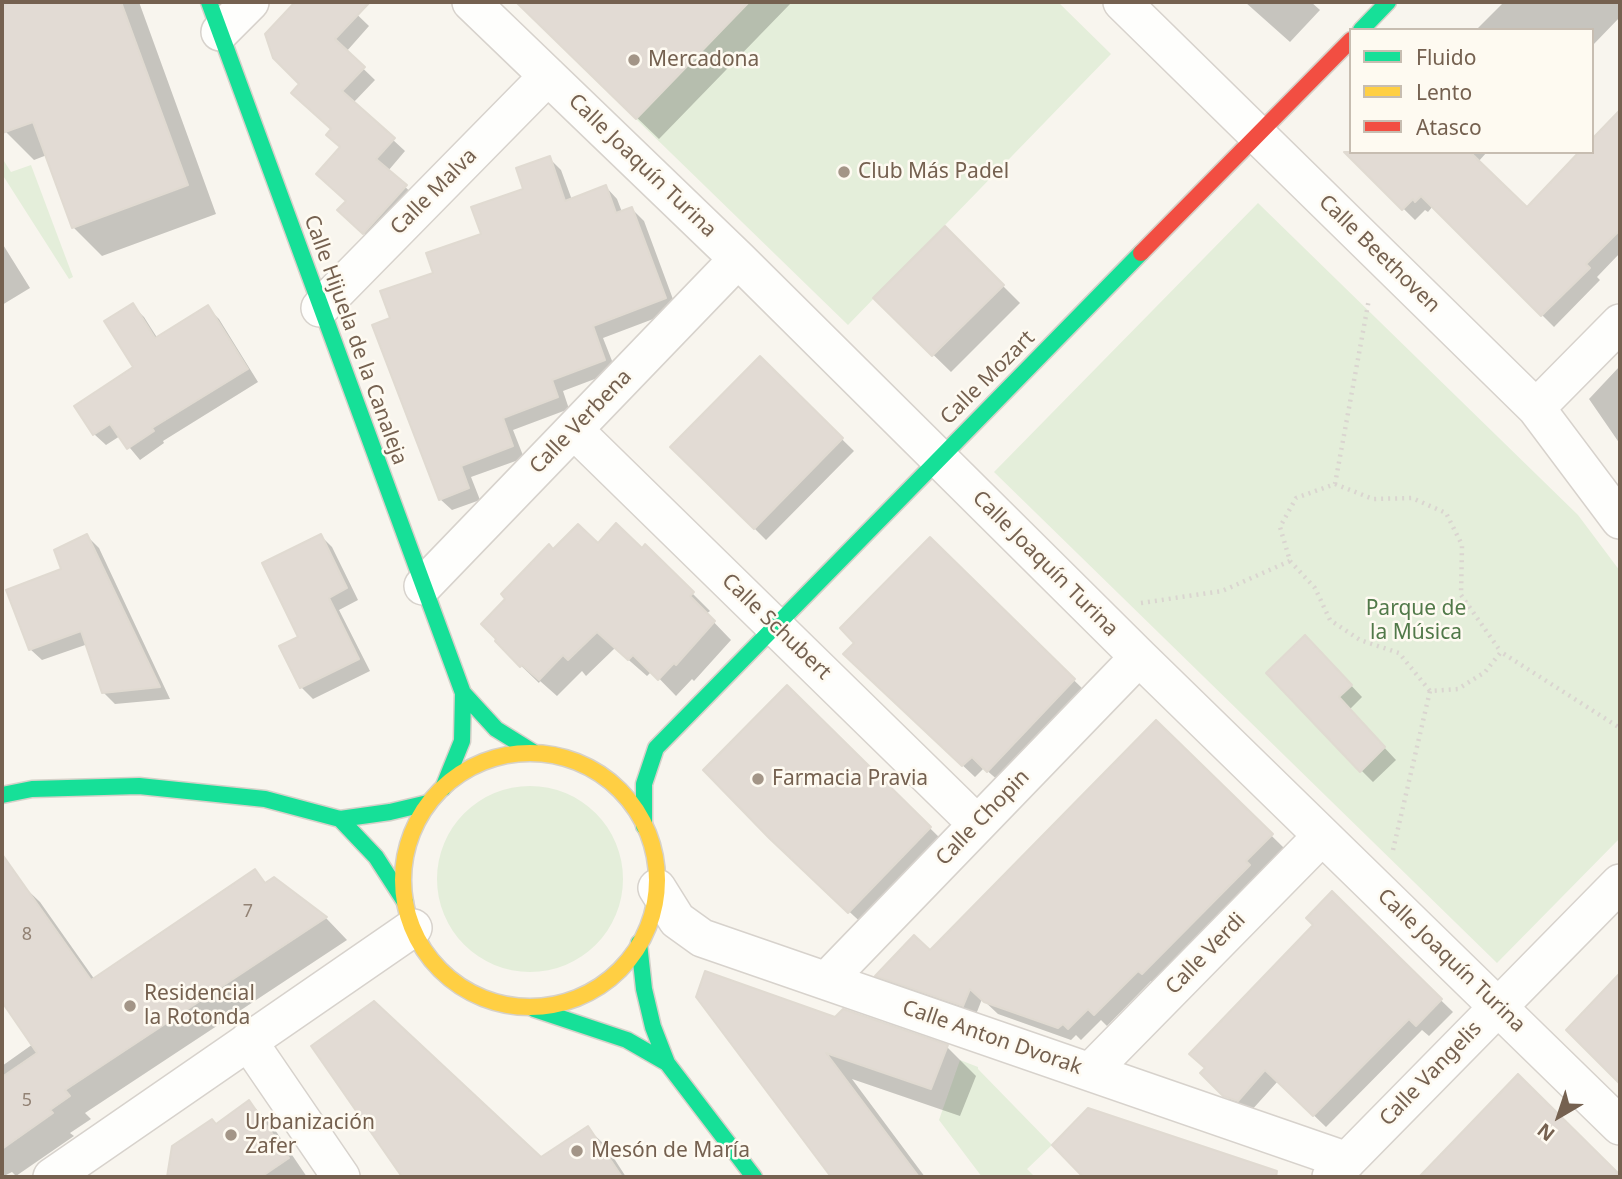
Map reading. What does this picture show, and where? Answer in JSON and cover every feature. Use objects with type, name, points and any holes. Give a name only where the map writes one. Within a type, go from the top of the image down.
[{"type":"street","points":[[214,17],[250,2]]},
{"type":"street","name":"Calle Joaquín Turina","points":[[471,2],[738,259],[1092,611],[1620,1126]]},
{"type":"street","name":"Calle Beethoven","points":[[1122,2],[1535,408],[1620,520]]},
{"type":"street","points":[[1363,28],[1388,2]]},
{"type":"street","name":"Calle Hijuela de la Canaleja","points":[[214,17],[463,693],[462,741],[443,788]]},
{"type":"street","name":"Calle Mozart","points":[[632,756],[656,748],[1349,42]]},
{"type":"street","name":"Calle Malva","points":[[320,308],[548,76]]},
{"type":"street","name":"Calle Verbena","points":[[423,586],[738,259]]},
{"type":"street","points":[[1535,408],[1620,323]]},
{"type":"street","name":"Calle Schubert","points":[[573,430],[977,824]]},
{"type":"street","name":"Calle Chopin","points":[[827,980],[1139,657]]},
{"type":"street","name":"Calle Hijuela de la Canaleja","points":[[463,693],[496,729],[533,752]]},
{"type":"street","name":"Calle Mozart","points":[[644,826],[645,784],[656,748]]},
{"type":"street","points":[[410,916],[402,885],[406,847],[428,803],[452,778],[488,759],[533,752],[576,761],[609,760]]},
{"type":"street","points":[[527,1007],[566,1002],[601,986],[629,961],[649,927],[657,888],[654,849],[639,813],[614,783],[576,761]]},
{"type":"street","points":[[2,795],[32,789],[139,786],[265,799],[340,819],[428,803]]},
{"type":"street","points":[[340,819],[376,857],[410,916],[428,956],[456,983],[490,1000],[527,1007],[627,1040],[667,1063]]},
{"type":"street","name":"Calle Verdi","points":[[1090,1072],[1322,836]]},
{"type":"street","name":"Calle Vangelis","points":[[1339,1169],[1620,883]]},
{"type":"street","name":"Calle Anton Dvorak","points":[[657,888],[677,920],[702,938],[1090,1072],[1339,1169]]},
{"type":"street","points":[[66,1173],[248,1041],[410,916]]},
{"type":"street","points":[[639,943],[644,989],[653,1027],[667,1063],[754,1177]]},
{"type":"street","points":[[248,1041],[341,1177]]},
{"type":"path","points":[[1335,484],[1378,253]]},
{"type":"path","points":[[1430,691],[1399,653],[1360,640],[1329,620],[1315,587],[1290,561],[1280,527],[1296,498],[1335,484],[1373,499],[1412,498],[1446,513],[1462,545],[1461,595],[1501,652],[1620,729]]},
{"type":"path","points":[[1092,611],[1222,591],[1290,561]]},
{"type":"path","points":[[1430,691],[1458,689],[1485,672],[1501,652]]},
{"type":"path","points":[[1383,894],[1430,691]]},
{"type":"green space","name":"Club Más Padel","points":[[749,2],[1058,2],[1111,54],[848,325],[636,119]]},
{"type":"green space","points":[[2,158],[11,172],[31,165],[73,277],[69,279],[2,174]]},
{"type":"green space","name":"Parque de la Música","points":[[1258,203],[1578,515],[1620,571],[1620,838],[1497,963],[994,472]]},
{"type":"green space","points":[[530,786],[565,793],[596,813],[616,844],[623,879],[616,914],[596,945],[565,965],[530,972],[495,965],[464,945],[444,914],[437,879],[444,844],[464,813],[495,793]]},
{"type":"green space","points":[[960,1060],[978,1067],[1052,1145],[1027,1169],[1035,1177],[982,1177],[939,1120]]},
{"type":"building","points":[[2,2],[121,2],[188,185],[72,228],[33,122],[2,133]]},
{"type":"building","points":[[295,2],[370,2],[335,39],[365,67],[342,91],[395,138],[376,159],[407,185],[363,234],[337,210],[346,201],[316,174],[340,147],[326,135],[331,129],[291,93],[299,84],[273,58],[265,34]]},
{"type":"building","name":"Mercadona","points":[[516,2],[749,2],[636,119]]},
{"type":"building","points":[[1620,110],[1620,230],[1586,264],[1590,268],[1541,316],[1421,196],[1415,202],[1413,199],[1402,210],[1344,152],[1472,154],[1527,207],[1577,154],[1594,154],[1594,137]]},
{"type":"building","points":[[550,156],[565,201],[606,185],[616,213],[632,207],[666,298],[593,326],[605,360],[552,380],[558,397],[503,418],[513,446],[461,466],[469,488],[439,500],[372,325],[390,318],[380,291],[433,273],[426,253],[481,234],[471,207],[523,189],[516,168]]},
{"type":"building","points":[[945,226],[1004,285],[932,356],[873,298]]},
{"type":"building","points":[[133,303],[155,338],[208,305],[248,369],[152,428],[154,431],[127,449],[110,424],[93,435],[74,406],[133,367],[104,321]]},
{"type":"building","points":[[760,356],[843,438],[754,529],[670,447]]},
{"type":"building","points":[[616,523],[642,548],[645,544],[694,592],[690,596],[715,621],[676,665],[674,663],[658,680],[633,655],[628,660],[597,632],[568,660],[563,655],[539,680],[522,665],[520,667],[481,624],[505,599],[501,594],[549,544],[553,549],[578,524],[598,543]]},
{"type":"building","points":[[87,534],[160,687],[102,693],[81,631],[29,650],[6,590],[61,569],[54,550]]},
{"type":"building","points":[[321,534],[347,588],[329,598],[359,659],[300,688],[279,646],[298,637],[262,563]]},
{"type":"building","points":[[930,537],[1075,679],[987,772],[972,757],[962,766],[843,654],[854,643],[840,628]]},
{"type":"building","points":[[1305,635],[1352,685],[1339,697],[1385,747],[1360,772],[1266,673]]},
{"type":"building","points":[[787,685],[931,827],[848,913],[703,770]]},
{"type":"building","points":[[1156,720],[1273,834],[1246,861],[1250,865],[1142,974],[1138,971],[1094,1015],[1088,1009],[1068,1029],[1063,1024],[1058,1028],[984,1002],[970,989],[963,1006],[875,976],[914,935],[930,950]]},
{"type":"building","name":"Residencial la Rotonda","points":[[2,854],[91,980],[255,869],[265,883],[274,877],[327,917],[65,1090],[70,1096],[50,1110],[53,1113],[2,1149],[2,1077],[37,1053],[2,1002]]},
{"type":"building","points":[[1332,891],[1442,999],[1416,1026],[1409,1019],[1313,1116],[1265,1070],[1238,1101],[1223,1096],[1200,1073],[1205,1068],[1189,1054],[1313,925],[1306,918]]},
{"type":"building","points":[[705,971],[835,1017],[843,1009],[948,1045],[931,1089],[826,1053],[919,1177],[831,1177],[696,997]]},
{"type":"building","points":[[1620,973],[1620,1084],[1566,1030]]},
{"type":"building","points":[[374,1001],[541,1157],[588,1126],[622,1177],[402,1177],[311,1046]]},
{"type":"building","points":[[1518,1074],[1620,1175],[1620,1177],[1419,1177]]},
{"type":"building","name":"Urbanización Zafer","points":[[249,1100],[289,1158],[261,1177],[167,1177],[172,1146],[212,1119],[216,1124]]},
{"type":"building","points":[[1088,1108],[1277,1171],[1276,1177],[1083,1177],[1052,1145]]},
{"type":"traffic: fast","points":[[209,2],[463,693],[462,741],[443,788]]},
{"type":"traffic: fast","points":[[1363,28],[1388,2]]},
{"type":"traffic: fast","points":[[644,826],[644,784],[656,748],[1141,253]]},
{"type":"traffic: fast","points":[[463,693],[496,729],[533,752]]},
{"type":"traffic: fast","points":[[2,795],[32,789],[139,786],[265,799],[340,819],[428,803]]},
{"type":"traffic: fast","points":[[340,819],[376,857],[405,902]]},
{"type":"traffic: fast","points":[[639,943],[644,989],[653,1027],[667,1063],[754,1177]]},
{"type":"traffic: fast","points":[[534,1009],[627,1040],[667,1063]]},
{"type":"traffic: slow","points":[[530,753],[555,756],[578,763],[590,768],[620,790],[642,820],[647,832],[654,855],[657,880],[654,905],[647,928],[642,940],[620,970],[590,992],[578,997],[555,1004],[530,1007],[505,1004],[482,997],[470,992],[440,970],[418,940],[413,928],[406,905],[403,880],[406,855],[413,832],[418,820],[440,790],[470,768],[482,763],[505,756],[530,753]]},
{"type":"traffic: jam","points":[[1141,253],[1349,42]]},
{"type":"place","name":"Mercadona","points":[[634,60]]},
{"type":"place","name":"Club Más Padel","points":[[844,172]]},
{"type":"place","name":"Farmacia Pravia","points":[[758,779]]},
{"type":"place","name":"Residencial la Rotonda","points":[[130,1006]]},
{"type":"place","name":"Urbanización Zafer","points":[[231,1135]]},
{"type":"place","name":"Mesón de María","points":[[577,1151]]}]
